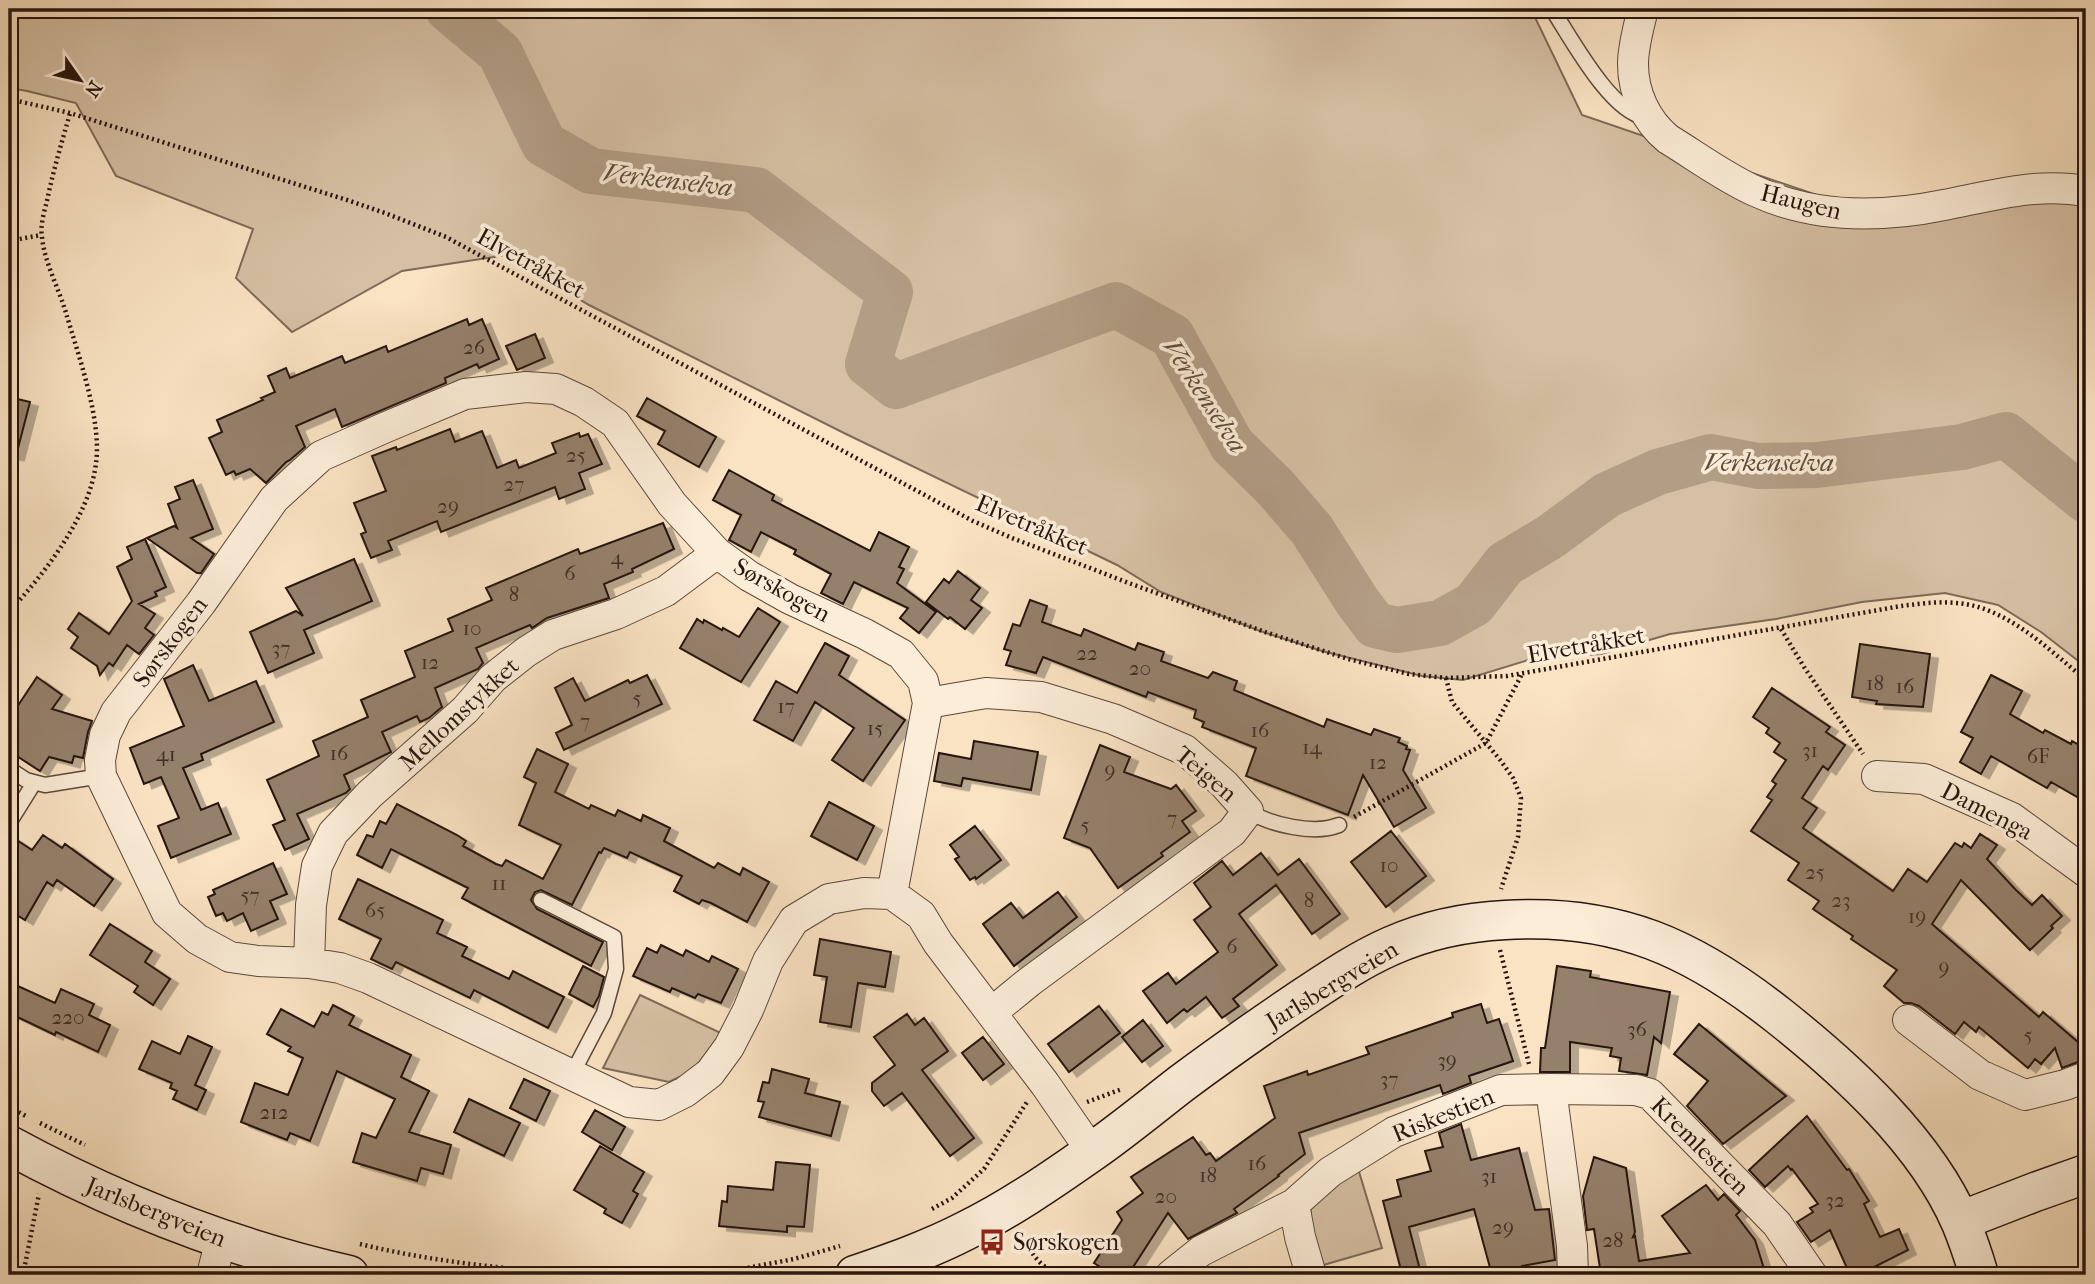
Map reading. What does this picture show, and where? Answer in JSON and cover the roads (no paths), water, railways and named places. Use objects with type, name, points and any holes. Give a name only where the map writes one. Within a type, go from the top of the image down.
[{"type":"main road","name":"Jarlsbergveien","points":[[851,1260],[929,1248],[1009,1207],[1092,1152],[1272,1018],[1357,963],[1390,946],[1467,923],[1549,918],[1615,928],[1678,950],[1767,1007],[1828,1056],[1874,1100],[1944,1190],[1960,1221],[1979,1275]]},
{"type":"main road","name":"Jarlsbergveien","points":[[9,1145],[51,1168],[184,1227],[217,1257],[272,1255],[352,1259]]},
{"type":"main road","points":[[1960,1221],[2086,1174]]},
{"type":"street","name":"Haugen","points":[[1643,9],[1633,64],[1639,96],[1649,118],[1668,139],[1754,191],[1808,208],[1848,214],[1880,215],[1928,209],[2034,188],[2086,191]]},
{"type":"street","name":"Sørskogen","points":[[892,894],[864,893],[829,899],[794,920],[768,961],[729,1047],[710,1073],[685,1092],[659,1105],[629,1102],[368,978],[340,968],[309,963],[230,957],[197,939],[167,913],[102,776],[100,760],[106,735],[116,712],[201,603],[274,499],[321,456],[465,394],[526,387],[556,389],[584,401],[615,423],[672,504],[717,553],[759,582],[901,654],[923,681],[928,703]]},
{"type":"street","name":"Mellomstykket","points":[[309,963],[311,905],[317,866],[333,833],[370,794],[466,710],[493,678],[526,652],[553,635],[616,614],[666,591],[717,553]]},
{"type":"street","name":"Teigen","points":[[928,703],[986,693],[1041,697],[1113,719],[1185,750],[1224,784],[1248,811],[1232,832],[991,1013]]},
{"type":"street","points":[[928,703],[892,894],[921,915],[938,943],[1045,1084],[1092,1152]]},
{"type":"street","name":"Damenga","points":[[1877,776],[1923,779],[2012,818],[2086,872]]},
{"type":"street","points":[[1908,1020],[1980,1075],[2025,1095],[2086,1077]]},
{"type":"street","points":[[1543,1089],[1572,1246],[1573,1275]]},
{"type":"street","name":"Riskestien","points":[[1171,1275],[1201,1251],[1294,1204],[1330,1172],[1394,1132],[1501,1090],[1543,1089]]},
{"type":"street","name":"Kremlestien","points":[[1543,1089],[1636,1090],[1650,1094],[1777,1224],[1812,1275]]},
{"type":"street","points":[[1294,1204],[1311,1275]]},
{"type":"lane","points":[[1552,9],[1607,90],[1634,115],[1649,118]]},
{"type":"lane","points":[[9,769],[26,780],[45,785],[102,776]]},
{"type":"lane","points":[[9,823],[34,783]]},
{"type":"lane","points":[[1248,811],[1259,818],[1304,828],[1319,830],[1339,825]]},
{"type":"lane","points":[[541,900],[614,937],[616,969],[604,1013],[571,1076]]},
{"type":"waterway","name":"Verkenselva","points":[[448,9],[500,53],[544,144],[591,171],[756,190],[890,292],[868,364],[896,386],[1116,305],[1172,336],[1232,445],[1275,487],[1312,530],[1375,625],[1397,630],[1440,623],[1474,604],[1505,564],[1550,537],[1607,495],[1658,472],[1711,457],[1758,466],[1817,465],[1962,447],[2006,435],[2086,500]]},
{"type":"place","name":"Sørskogen","points":[[992,1242]]}]
